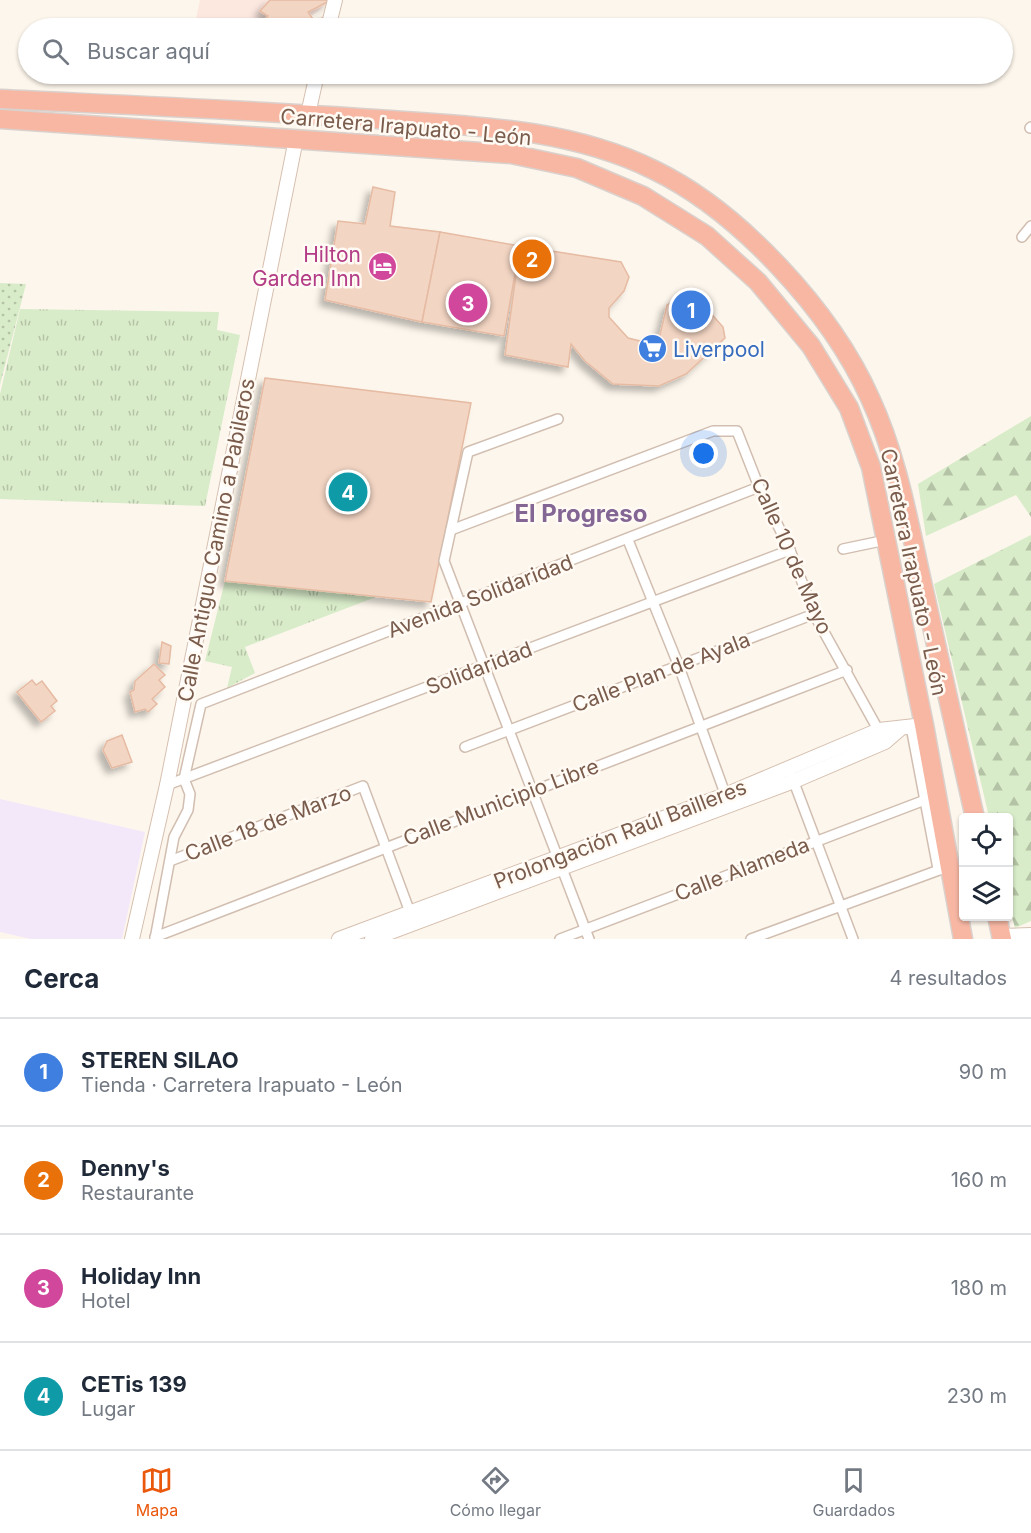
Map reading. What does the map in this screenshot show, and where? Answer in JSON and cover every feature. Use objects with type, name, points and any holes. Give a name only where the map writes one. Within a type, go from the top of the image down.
[{"type":"highway","name":"Carretera Irapuato - León","points":[[0,99],[308,114],[513,129],[584,143],[654,170],[722,213],[774,261],[830,329],[870,396],[895,460],[974,813]]},
{"type":"highway","name":"Carretera Irapuato - León","points":[[0,119],[511,154],[577,168],[643,196],[707,236],[758,282],[812,346],[849,408],[868,458],[886,540],[912,727],[963,939]]},
{"type":"highway","points":[[998,921],[1001,937]]},
{"type":"street","points":[[330,18],[335,0]]},
{"type":"street","points":[[308,114],[315,84]]},
{"type":"street","name":"Calle Antiguo Camino a Pabileros","points":[[132,939],[176,782],[296,139]]},
{"type":"street","points":[[1022,237],[1031,226]]},
{"type":"street","points":[[558,419],[468,452],[444,561],[589,939]]},
{"type":"street","name":"Calle 10 de Mayo","points":[[451,530],[713,431],[737,431],[759,487],[790,550],[814,614],[882,736]]},
{"type":"street","name":"Avenida Solidaridad","points":[[176,782],[201,704],[759,487]]},
{"type":"street","points":[[627,540],[678,664],[727,800]]},
{"type":"street","points":[[843,549],[886,540]]},
{"type":"street","name":"Solidaridad","points":[[176,782],[790,550]]},
{"type":"street","name":"Calle Plan de Ayala","points":[[465,747],[814,614]]},
{"type":"street","name":"Calle Municipio Libre","points":[[155,938],[384,847],[847,670]]},
{"type":"street","points":[[751,939],[944,867],[926,800],[912,727]]},
{"type":"street","name":"Prolongación Raúl Bailleres","points":[[339,939],[412,918],[727,800],[882,736],[912,727]]},
{"type":"street","points":[[791,775],[853,939]]},
{"type":"street","points":[[155,938],[174,837],[188,810],[190,794],[176,782]]},
{"type":"street","name":"Calle 18 de Marzo","points":[[170,861],[363,786],[412,918]]},
{"type":"street","name":"Calle Alameda","points":[[560,939],[926,800]]},
{"type":"street","name":"Prolongación Raúl Bailleres","points":[[372,939],[412,918]]},
{"type":"street","points":[[1001,937],[1031,935]]},
{"type":"shaded area","points":[[200,0],[333,0],[309,18],[196,18]]},
{"type":"shaded area","points":[[0,799],[145,832],[122,939],[31,939],[0,932]]},
{"type":"green space","points":[[0,283],[26,284],[0,385]]},
{"type":"green space","points":[[20,309],[219,312],[217,330],[240,335],[205,506],[0,499],[0,394]]},
{"type":"green space","points":[[1031,416],[1031,517],[1016,495],[926,536],[918,484]]},
{"type":"green space","points":[[1031,535],[1031,921],[1015,928],[1013,921],[1013,813],[988,813],[934,584]]},
{"type":"green space","points":[[225,581],[376,597],[245,647],[255,673],[227,688],[232,667],[205,661]]},
{"type":"building","points":[[270,0],[331,0],[308,12],[312,18],[266,18],[268,16],[260,11]]},
{"type":"building","name":"Hilton Garden Inn","points":[[373,187],[395,192],[390,226],[440,232],[422,322],[325,300],[338,221],[365,224]]},
{"type":"building","points":[[440,232],[520,246],[504,336],[422,322]]},
{"type":"building","points":[[520,246],[621,262],[629,277],[624,291],[609,308],[609,317],[628,338],[640,341],[660,335],[667,305],[681,297],[695,295],[723,327],[725,338],[686,374],[659,386],[613,384],[585,361],[571,344],[568,367],[505,355]]},
{"type":"building","points":[[265,378],[471,403],[431,602],[225,581]]},
{"type":"building","points":[[162,642],[171,646],[169,664],[159,663]]},
{"type":"building","points":[[154,664],[165,675],[159,680],[165,687],[152,699],[157,704],[148,712],[145,709],[135,712],[130,692],[134,690],[135,681]]},
{"type":"building","points":[[32,680],[36,685],[42,681],[57,701],[51,706],[55,711],[41,722],[17,692]]},
{"type":"building","points":[[122,735],[132,762],[112,768],[103,750],[107,741]]},
{"type":"place","name":"Denny's","points":[[532,259]]},
{"type":"place","name":"Hilton Garden Inn","points":[[382,266]]},
{"type":"place","name":"Holiday Inn","points":[[468,303]]},
{"type":"place","name":"STEREN SILAO","points":[[691,310]]},
{"type":"place","name":"Liverpool","points":[[652,349]]},
{"type":"place","name":"CETis 139","points":[[348,492]]},
{"type":"district","name":"El Progreso","points":[[581,513]]}]
